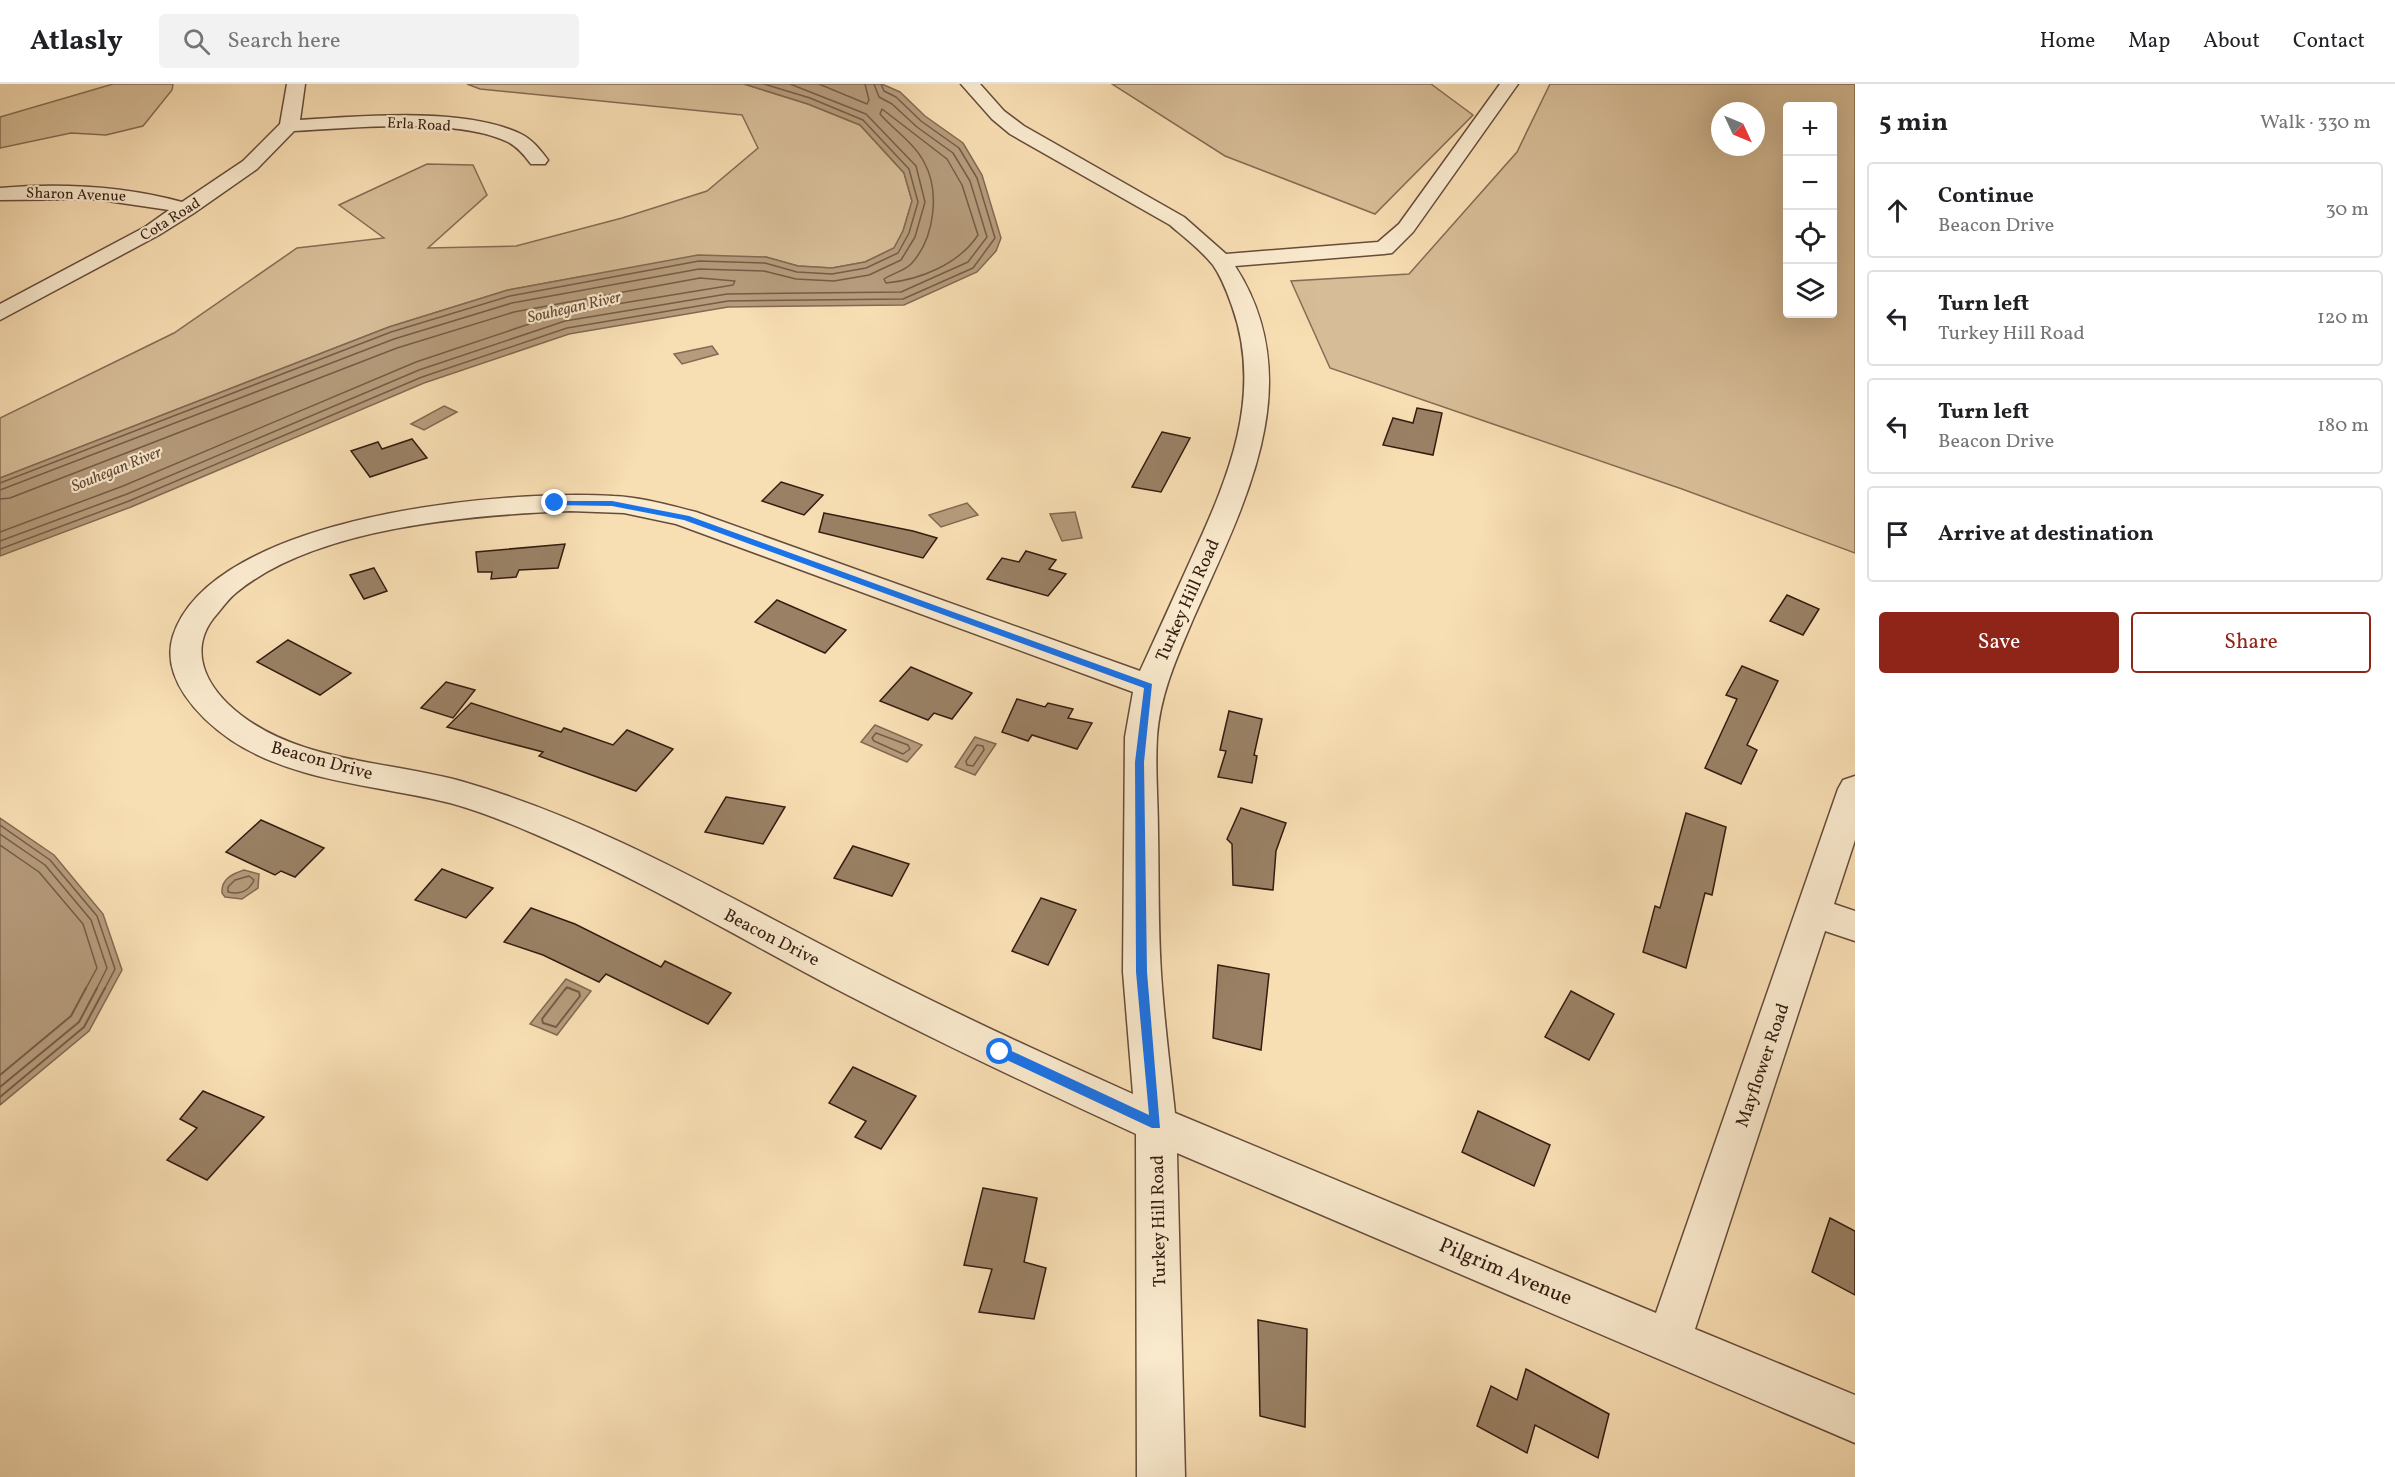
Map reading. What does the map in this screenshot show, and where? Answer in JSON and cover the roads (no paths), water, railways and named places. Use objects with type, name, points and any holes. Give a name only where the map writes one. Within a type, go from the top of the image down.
[{"type":"street","points":[[289,126],[294,109],[296,84]]},
{"type":"street","name":"Turkey Hill Road","points":[[970,84],[998,115],[1017,130],[1177,221],[1201,240],[1221,261],[1235,283],[1253,332],[1257,372],[1255,415],[1246,460],[1229,506],[1149,686],[1140,762],[1142,972],[1156,1124],[1161,1477]]},
{"type":"street","points":[[1221,261],[1384,248],[1406,228],[1509,84]]},
{"type":"street","name":"Erla Road","points":[[289,126],[379,122],[463,126],[516,138],[538,160]]},
{"type":"street","name":"Cota Road","points":[[0,313],[105,258],[187,209],[250,165],[289,126]]},
{"type":"street","name":"Sharon Avenue","points":[[0,194],[37,191],[98,192],[133,196],[187,209]]},
{"type":"street","name":"Beacon Drive","points":[[1149,686],[686,518],[637,506],[593,503],[526,504],[440,514],[353,529],[297,547],[253,568],[221,588],[202,608],[194,622],[185,651],[188,672],[198,690],[228,723],[249,737],[301,758],[455,792],[527,816],[603,849],[926,1016],[1156,1124]]},
{"type":"street","name":"Mayflower Road","points":[[1669,1340],[1855,789]]},
{"type":"street","points":[[1814,912],[1855,926]]},
{"type":"street","name":"Pilgrim Avenue","points":[[1156,1124],[1855,1419]]},
{"type":"water","name":"Souhegan River","points":[[744,84],[882,84],[900,92],[925,116],[963,143],[982,175],[1001,238],[996,251],[977,272],[904,305],[728,307],[569,334],[424,383],[131,507],[0,556],[0,478],[389,327],[508,290],[698,255],[766,257],[798,266],[832,268],[865,262],[894,248],[903,231],[912,201],[904,173],[860,125],[808,104]]},
{"type":"water","points":[[712,346],[718,354],[682,364],[674,354]]},
{"type":"water","points":[[444,406],[457,412],[424,430],[411,424]]},
{"type":"water","points":[[967,503],[978,515],[941,527],[929,515]]},
{"type":"water","points":[[1075,512],[1082,538],[1062,541],[1050,514]]},
{"type":"water","points":[[875,725],[922,745],[907,762],[861,742]]},
{"type":"water","points":[[975,737],[996,744],[975,775],[955,767]]},
{"type":"water","points":[[0,818],[54,855],[103,914],[122,970],[89,1031],[0,1105]]},
{"type":"water","points":[[244,870],[259,874],[258,888],[242,899],[225,897],[222,888],[225,881]]},
{"type":"water","points":[[566,979],[591,991],[557,1035],[530,1024]]}]
